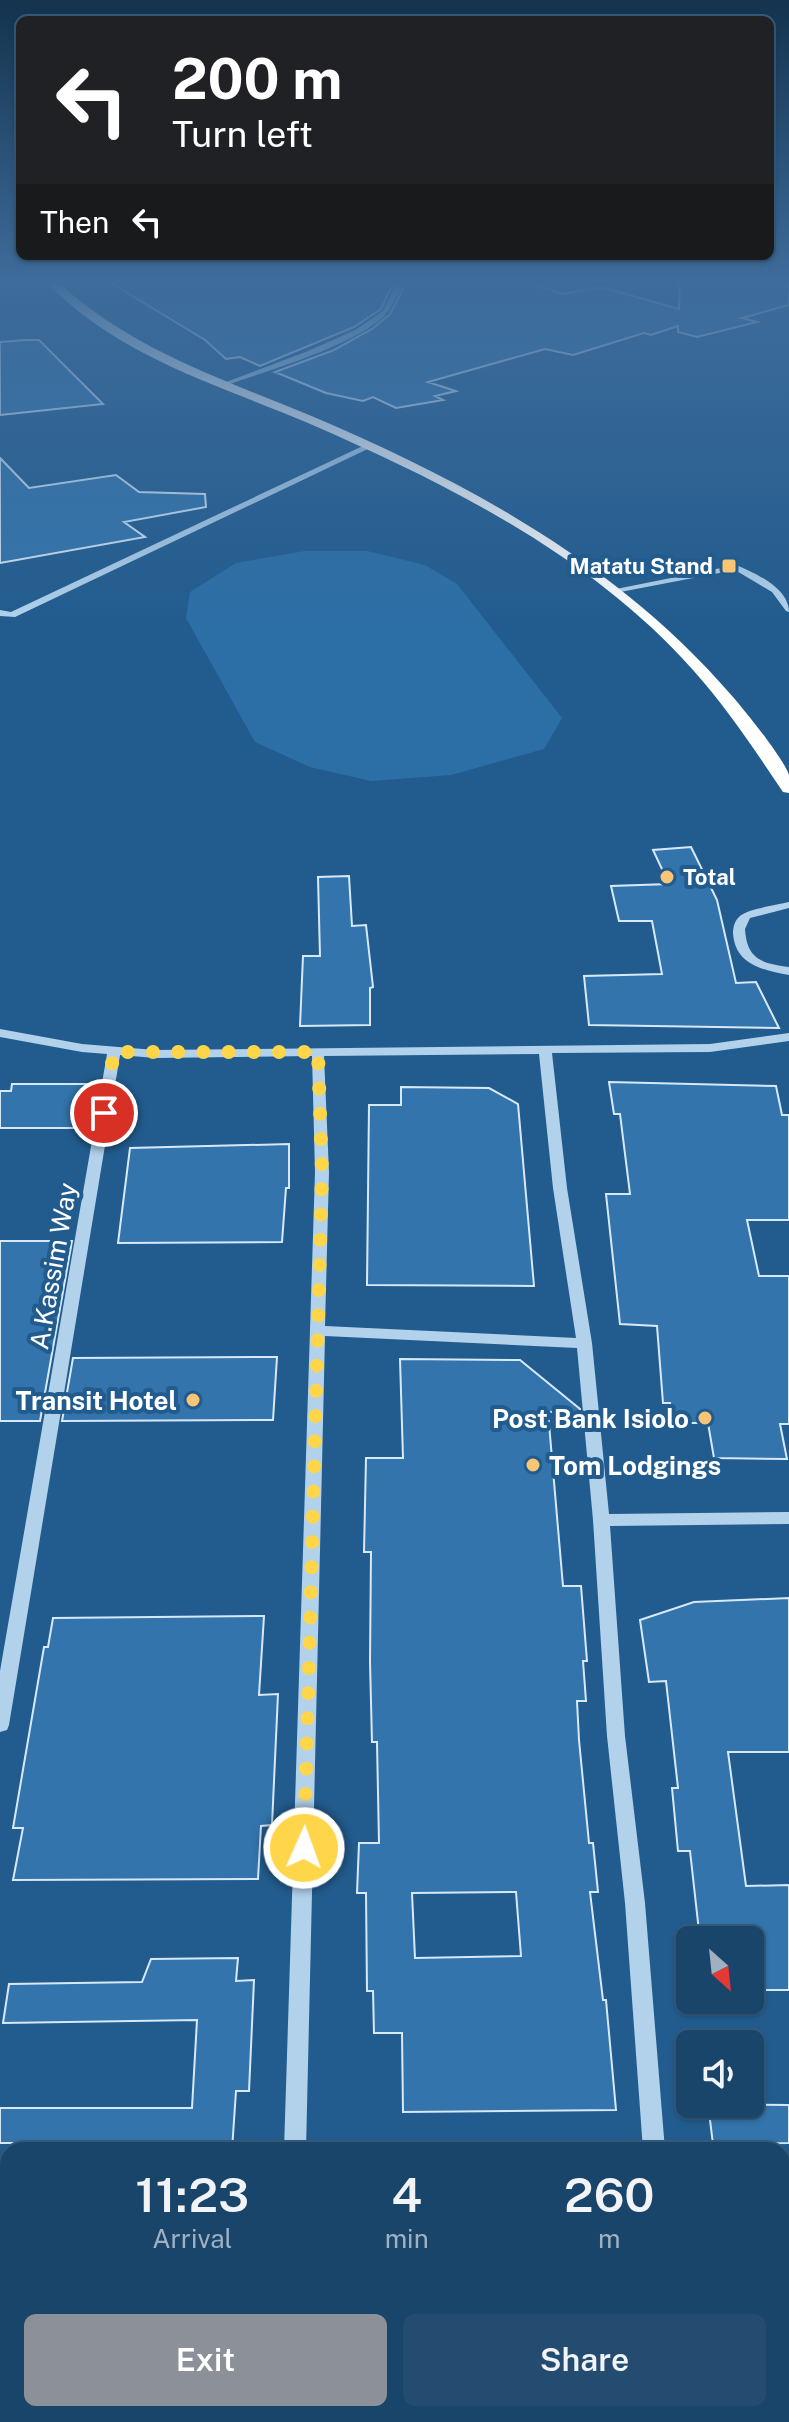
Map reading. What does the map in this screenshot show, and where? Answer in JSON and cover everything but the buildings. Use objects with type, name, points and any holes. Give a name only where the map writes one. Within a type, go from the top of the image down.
[{"type":"highway","points":[[252,396],[370,446],[480,500],[548,541],[615,590],[698,666],[731,702],[789,788]]},
{"type":"street","points":[[0,613],[12,615],[241,504],[370,446]]},
{"type":"street","points":[[615,590],[736,567],[775,590],[789,609]]},
{"type":"street","points":[[789,905],[746,916],[739,929],[742,950],[748,959],[759,965],[789,971]]},
{"type":"street","points":[[0,1033],[114,1052],[710,1048],[789,1037]]},
{"type":"street","points":[[545,1050],[560,1188],[584,1343],[653,2142]]},
{"type":"street","name":"A.Kassim Way","points":[[0,1725],[114,1052]]},
{"type":"street","points":[[295,2142],[322,1172],[318,1052]]},
{"type":"street","points":[[318,1331],[584,1343]]},
{"type":"street","points":[[601,1520],[789,1518]]},
{"type":"shaded area","points":[[305,551],[367,551],[425,565],[457,584],[562,718],[544,749],[451,775],[371,781],[310,767],[255,742],[186,618],[190,592],[236,563]]},
{"type":"place","name":"Matatu Stand","points":[[729,566]]},
{"type":"place","name":"Total","points":[[667,877]]},
{"type":"place","name":"Transit Hotel","points":[[193,1400]]},
{"type":"place","name":"Post Bank Isiolo","points":[[705,1418]]},
{"type":"place","name":"Tom Lodgings","points":[[533,1465]]},
{"type":"route","points":[[104,1113],[114,1052],[318,1052],[322,1172],[304,1848]]}]
